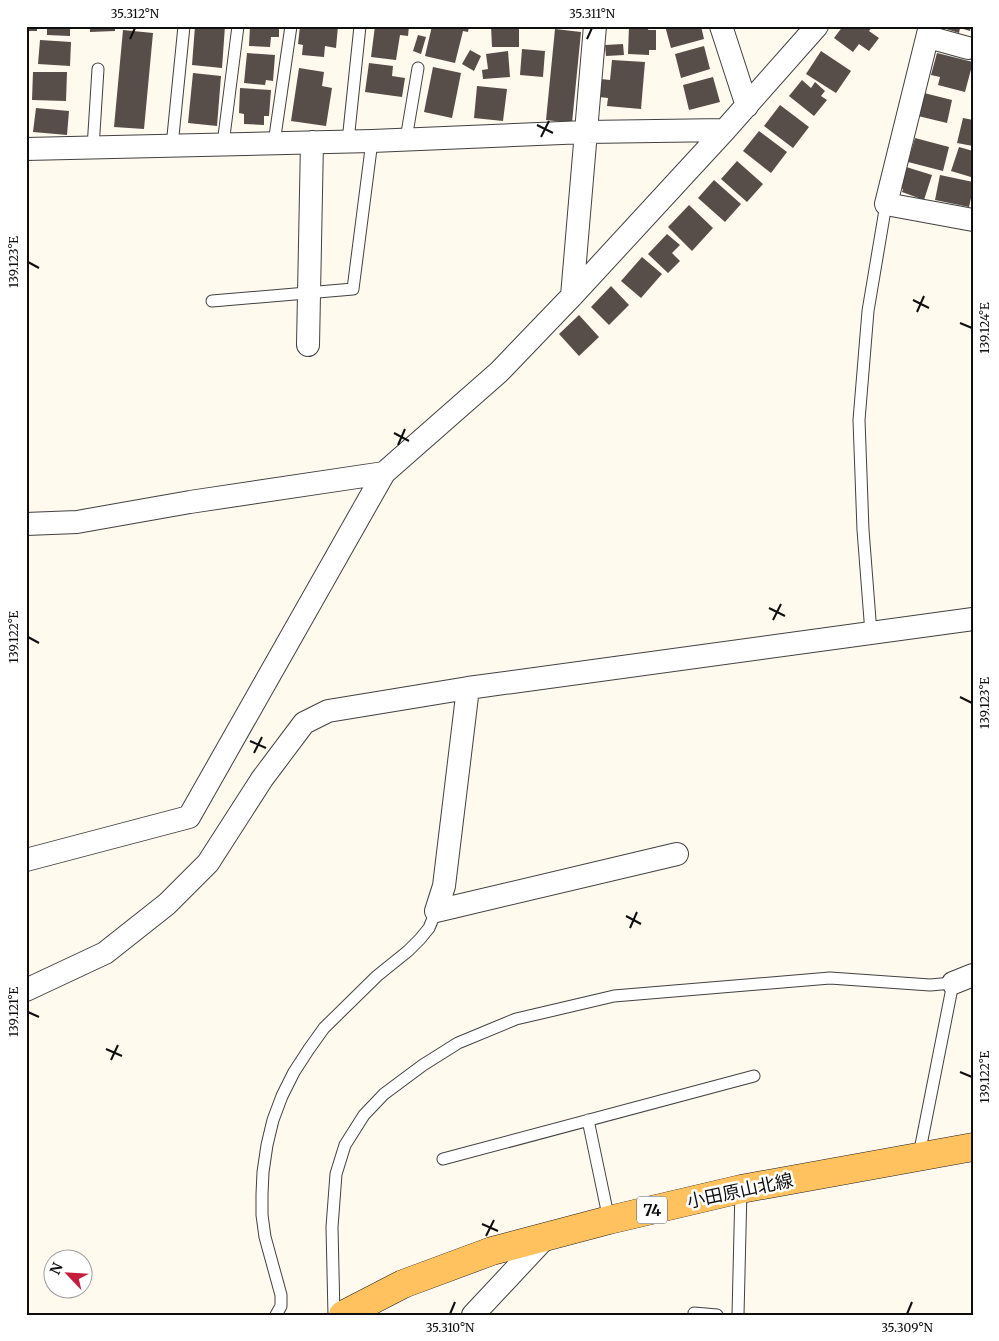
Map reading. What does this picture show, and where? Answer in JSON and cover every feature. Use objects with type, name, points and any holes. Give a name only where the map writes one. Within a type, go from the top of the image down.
[{"type":"main road","name":"小田原山北線","points":[[343,1315],[412,1281],[492,1250],[741,1189],[973,1148]]},
{"type":"street","points":[[572,296],[594,26]]},
{"type":"street","points":[[722,26],[746,106]]},
{"type":"street","points":[[26,860],[189,817],[384,473],[499,372],[725,130],[817,26]]},
{"type":"street","points":[[968,48],[929,32],[886,204],[973,220]]},
{"type":"street","points":[[26,149],[372,141],[586,132],[725,130]]},
{"type":"street","points":[[308,345],[312,142]]},
{"type":"street","points":[[26,524],[77,522],[190,502],[384,473]]},
{"type":"street","points":[[26,990],[105,953],[167,904],[208,863],[262,779],[304,723],[328,711],[468,688],[973,619]]},
{"type":"street","points":[[436,911],[444,886],[468,688]]},
{"type":"street","points":[[436,911],[677,854]]},
{"type":"street","points":[[473,1315],[546,1237]]},
{"type":"lane","points":[[172,146],[184,26]]},
{"type":"lane","points":[[223,144],[238,26]]},
{"type":"lane","points":[[274,143],[291,26]]},
{"type":"lane","points":[[348,141],[360,26]]},
{"type":"lane","points":[[406,139],[418,68]]},
{"type":"lane","points":[[93,148],[98,69]]},
{"type":"lane","points":[[212,301],[352,289],[372,141]]},
{"type":"lane","points":[[870,633],[862,530],[859,420],[868,311],[886,204]]},
{"type":"lane","points":[[276,1315],[281,1306],[281,1296],[265,1237],[262,1194],[267,1145],[273,1120],[282,1096],[294,1072],[324,1028],[377,976],[420,939],[429,928],[436,911]]},
{"type":"lane","points":[[334,1315],[332,1227],[336,1174],[345,1145],[364,1115],[384,1094],[423,1065],[458,1043],[516,1019],[614,996],[830,978],[930,984],[963,979],[919,1158]]},
{"type":"lane","points":[[443,1159],[754,1076]]},
{"type":"lane","points":[[588,1120],[609,1220]]},
{"type":"lane","points":[[738,1315],[741,1189]]},
{"type":"lane","points":[[694,1315],[694,1313],[717,1315]]},
{"type":"building","points":[[26,26],[37,26],[37,31],[26,31]]},
{"type":"building","points":[[47,26],[70,26],[70,36],[47,35]]},
{"type":"building","points":[[90,26],[115,26],[115,31],[90,32]]},
{"type":"building","points":[[195,26],[225,26],[222,68],[192,65]]},
{"type":"building","points":[[250,26],[279,26],[279,37],[271,37],[270,47],[249,46]]},
{"type":"building","points":[[300,26],[338,26],[336,48],[325,46],[324,57],[302,55],[303,45],[298,44]]},
{"type":"building","points":[[375,26],[409,26],[408,36],[400,35],[396,60],[371,57]]},
{"type":"building","points":[[432,26],[469,26],[468,32],[463,31],[455,63],[425,56]]},
{"type":"building","points":[[491,26],[519,26],[519,47],[492,47]]},
{"type":"building","points":[[629,26],[649,26],[648,30],[656,30],[656,50],[649,50],[649,55],[628,54]]},
{"type":"building","points":[[665,26],[701,26],[704,39],[671,48]]},
{"type":"building","points":[[843,26],[873,26],[869,31],[879,38],[869,51],[859,44],[853,52],[834,38]]},
{"type":"building","points":[[943,26],[971,26],[970,31],[960,28],[959,33],[943,28]]},
{"type":"building","points":[[555,29],[581,32],[572,123],[546,120]]},
{"type":"building","points":[[123,30],[153,33],[144,129],[114,127]]},
{"type":"building","points":[[418,35],[426,37],[421,54],[413,51]]},
{"type":"building","points":[[40,40],[71,42],[70,66],[38,64]]},
{"type":"building","points":[[623,44],[624,55],[606,56],[605,45]]},
{"type":"building","points":[[704,46],[710,69],[681,78],[675,54]]},
{"type":"building","points":[[522,49],[545,51],[543,77],[520,75]]},
{"type":"building","points":[[470,50],[481,56],[474,71],[462,64]]},
{"type":"building","points":[[508,51],[510,77],[483,79],[482,70],[488,69],[486,54]]},
{"type":"building","points":[[821,51],[851,71],[836,93],[806,74]]},
{"type":"building","points":[[247,53],[275,55],[273,81],[266,80],[265,85],[244,83]]},
{"type":"building","points":[[937,53],[973,62],[965,92],[938,85],[940,77],[931,75]]},
{"type":"building","points":[[612,60],[645,62],[641,109],[607,106],[608,98],[599,97],[601,79],[610,80]]},
{"type":"building","points":[[369,63],[393,66],[392,76],[405,78],[402,97],[365,92]]},
{"type":"building","points":[[433,67],[461,73],[452,118],[424,112]]},
{"type":"building","points":[[299,68],[324,72],[322,86],[332,88],[326,126],[291,121]]},
{"type":"building","points":[[33,72],[67,72],[66,101],[32,100]]},
{"type":"building","points":[[193,73],[221,76],[217,126],[188,123]]},
{"type":"building","points":[[713,77],[720,102],[689,110],[683,85]]},
{"type":"building","points":[[802,80],[811,88],[815,82],[825,91],[821,96],[827,100],[814,116],[789,96]]},
{"type":"building","points":[[477,86],[507,89],[503,121],[474,118]]},
{"type":"building","points":[[240,88],[271,90],[269,116],[264,116],[264,125],[244,124],[244,114],[239,113]]},
{"type":"building","points":[[924,93],[952,100],[947,123],[918,116]]},
{"type":"building","points":[[780,105],[809,127],[793,148],[764,126]]},
{"type":"building","points":[[36,108],[69,111],[67,135],[33,132]]},
{"type":"building","points":[[963,118],[973,120],[973,146],[957,143]]},
{"type":"building","points":[[759,131],[787,152],[771,173],[743,151]]},
{"type":"building","points":[[915,138],[949,147],[943,171],[908,162]]},
{"type":"building","points":[[959,147],[973,151],[971,177],[951,171]]},
{"type":"building","points":[[737,161],[763,184],[747,202],[721,179]]},
{"type":"building","points":[[903,166],[932,175],[924,200],[902,192],[903,189],[896,187]]},
{"type":"building","points":[[940,175],[973,182],[969,207],[935,200]]},
{"type":"building","points":[[714,180],[741,204],[725,222],[698,198]]},
{"type":"building","points":[[689,205],[713,228],[692,251],[668,227]]},
{"type":"building","points":[[667,234],[680,245],[672,253],[680,261],[668,273],[648,254]]},
{"type":"building","points":[[642,257],[662,274],[641,298],[621,281]]},
{"type":"building","points":[[611,286],[629,305],[609,325],[591,307]]},
{"type":"building","points":[[579,315],[599,337],[579,356],[559,334]]}]
